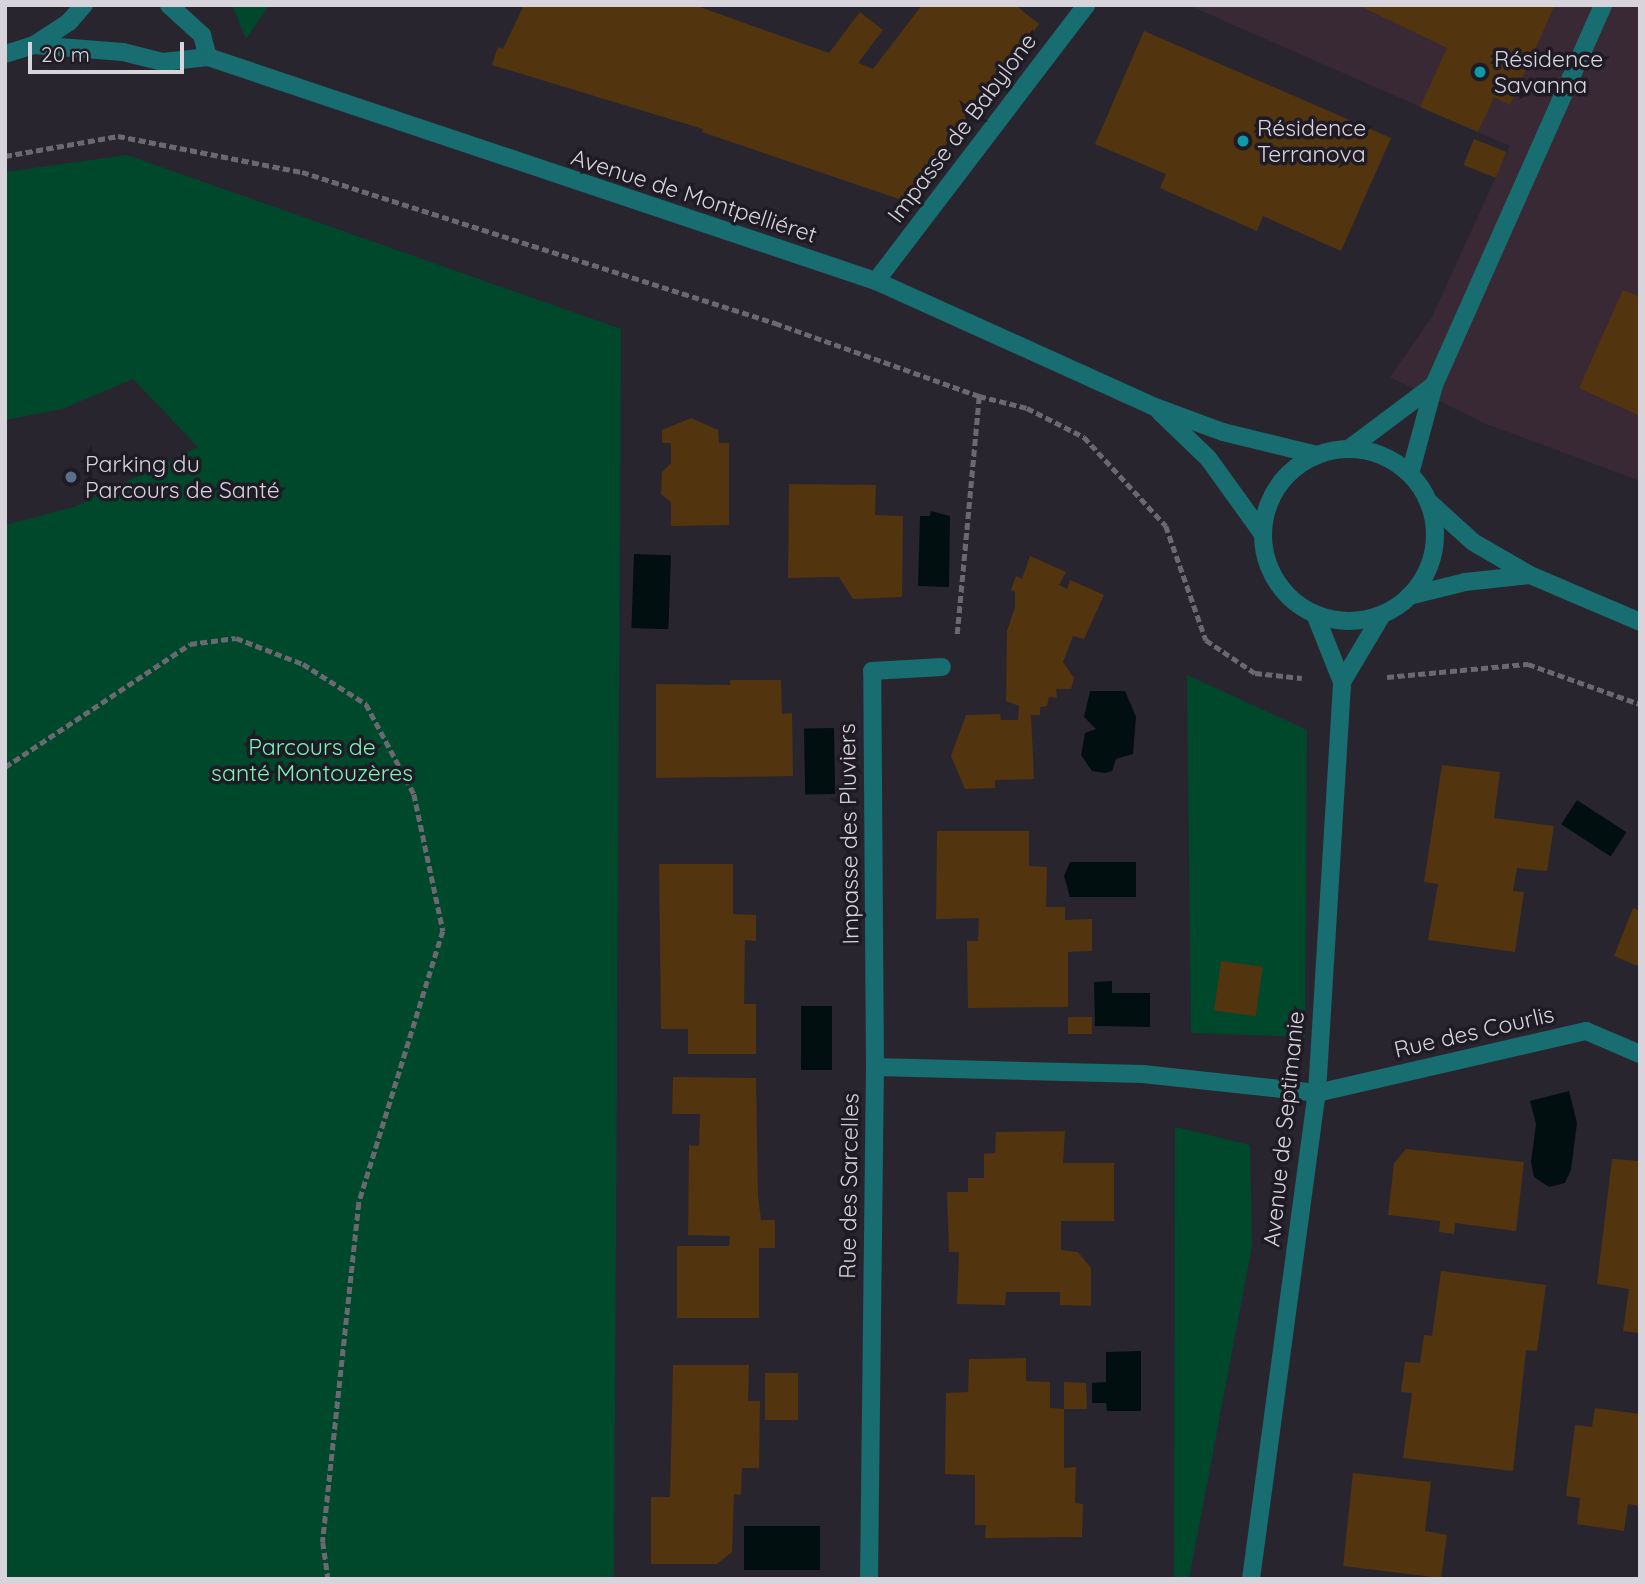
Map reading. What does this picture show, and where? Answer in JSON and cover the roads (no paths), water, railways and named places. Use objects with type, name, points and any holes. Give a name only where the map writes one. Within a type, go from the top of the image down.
[{"type":"street","points":[[5,54],[34,45],[69,23],[83,5]]},
{"type":"street","points":[[169,5],[202,35],[208,57]]},
{"type":"street","name":"Impasse de Babylone","points":[[876,281],[1086,5]]},
{"type":"street","points":[[1410,474],[1434,385],[1603,5]]},
{"type":"street","name":"Avenue de Montpelliéret","points":[[34,45],[123,52],[163,62],[208,57],[876,281],[1155,407],[1223,432],[1317,455]]},
{"type":"street","points":[[1350,449],[1434,385]]},
{"type":"street","name":"Avenue de Montpelliéret","points":[[1155,407],[1208,458],[1262,533]]},
{"type":"street","points":[[1429,502],[1435,526],[1433,552],[1424,575],[1409,596],[1382,615],[1360,620],[1315,614],[1293,601],[1276,582],[1265,559],[1262,533],[1266,508],[1278,486],[1295,467],[1317,455],[1350,449],[1393,460],[1410,474],[1429,502],[1473,542],[1530,575],[1640,622]]},
{"type":"street","points":[[1409,596],[1465,582],[1530,575]]},
{"type":"street","name":"Avenue de Septimanie","points":[[1251,1579],[1317,1093],[1342,682],[1315,614]]},
{"type":"street","name":"Avenue de Septimanie","points":[[1342,682],[1382,615]]},
{"type":"street","name":"Impasse des Pluviers","points":[[876,1068],[872,671],[942,667]]},
{"type":"street","name":"Rue des Courlis","points":[[1317,1093],[1587,1031],[1640,1054]]},
{"type":"street","name":"Rue des Sarcelles","points":[[869,1579],[876,1068],[1143,1074],[1317,1093]]},
{"type":"place","name":"Résidence Savanna","points":[[1480,72]]},
{"type":"place","name":"Résidence Terranova","points":[[1243,141]]},
{"type":"place","name":"Parking du Parcours de Santé","points":[[71,477]]},
{"type":"park label","name":"Parcours de santé Montouzères","points":[[312,760]]}]
